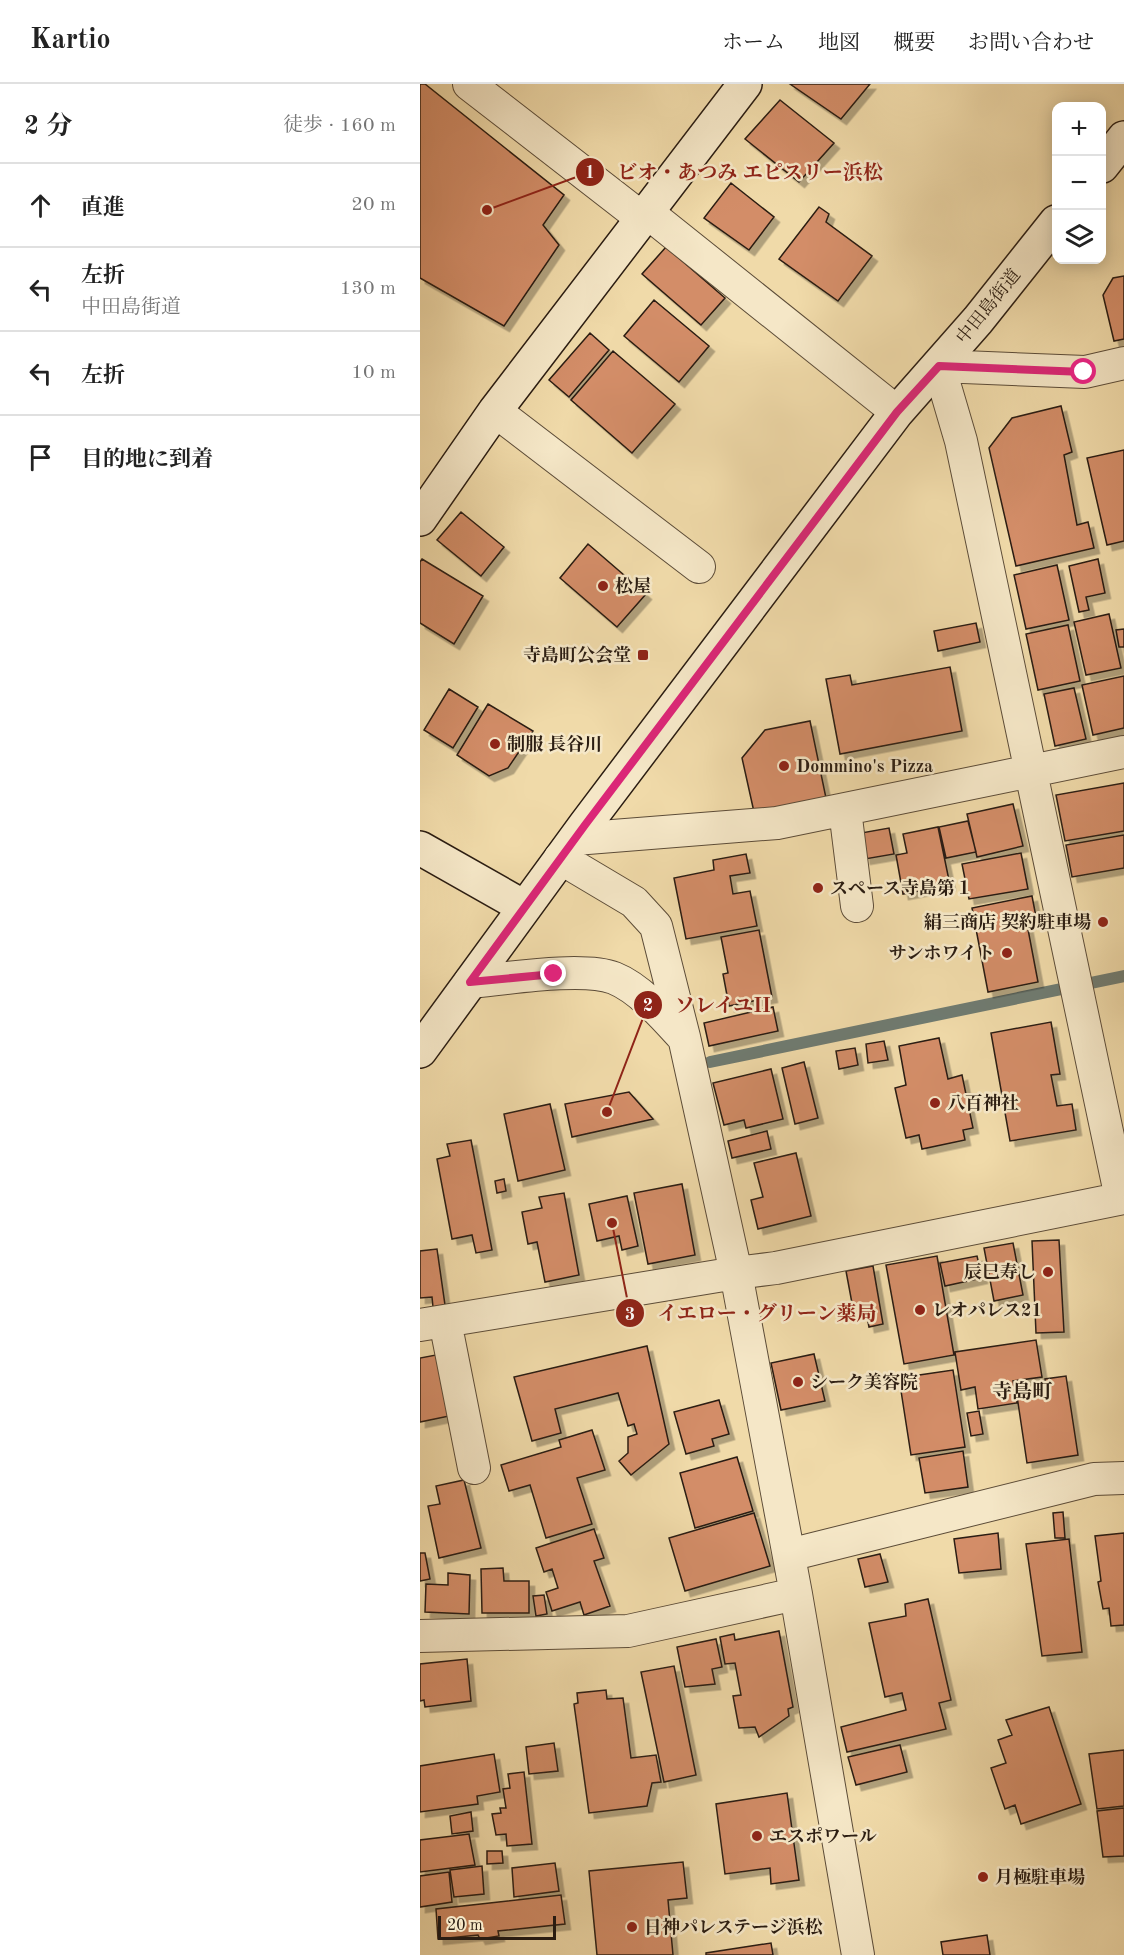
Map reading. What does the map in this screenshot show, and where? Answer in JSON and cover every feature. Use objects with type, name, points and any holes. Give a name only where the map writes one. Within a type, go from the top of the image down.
[{"type":"street","points":[[469,84],[646,216],[897,412]]},
{"type":"street","points":[[421,516],[495,411],[745,84]]},
{"type":"street","points":[[1106,160],[1124,138]]},
{"type":"street","name":"中田島街道","points":[[420,1051],[568,848],[897,412],[939,366],[1052,227]]},
{"type":"street","points":[[474,1468],[432,1323],[776,1268],[1123,1198],[961,441],[939,366],[1084,372],[1124,363]]},
{"type":"street","points":[[495,411],[699,567]]},
{"type":"street","points":[[568,848],[777,823],[1124,752]]},
{"type":"street","points":[[845,810],[857,906]]},
{"type":"street","points":[[420,848],[524,907]]},
{"type":"street","points":[[568,848],[633,903],[656,926],[684,1038],[736,1273],[796,1594],[858,1955]]},
{"type":"street","points":[[470,982],[587,973],[614,978],[658,1009],[684,1038]]},
{"type":"street","points":[[789,1555],[1094,1479],[1124,1478]]},
{"type":"street","points":[[420,1636],[628,1631],[796,1594]]},
{"type":"building","points":[[420,84],[425,84],[564,195],[543,225],[559,245],[504,326],[420,278]]},
{"type":"building","points":[[790,84],[870,84],[841,119]]},
{"type":"building","points":[[780,100],[834,143],[799,182],[745,139]]},
{"type":"building","points":[[731,183],[774,217],[749,250],[704,218]]},
{"type":"building","points":[[819,207],[829,214],[826,222],[872,256],[838,301],[779,259]]},
{"type":"building","points":[[666,247],[725,298],[701,325],[642,274]]},
{"type":"building","points":[[1124,276],[1124,339],[1114,341],[1103,295],[1113,278]]},
{"type":"building","points":[[654,300],[709,346],[679,382],[624,336]]},
{"type":"building","points":[[590,333],[609,350],[569,397],[549,380]]},
{"type":"building","points":[[613,351],[675,404],[632,453],[571,400]]},
{"type":"building","points":[[1061,406],[1072,452],[1064,455],[1077,525],[1088,522],[1094,548],[1016,566],[989,448],[1012,418]]},
{"type":"building","points":[[1124,450],[1124,541],[1107,545],[1087,458]]},
{"type":"building","points":[[461,512],[504,547],[481,576],[437,540]]},
{"type":"building","points":[[588,544],[646,594],[617,627],[560,578]]},
{"type":"building","points":[[422,559],[483,596],[454,644],[420,623],[420,562]]},
{"type":"building","points":[[1098,559],[1105,593],[1086,597],[1089,610],[1079,612],[1069,566]]},
{"type":"building","points":[[1057,565],[1069,620],[1026,629],[1014,575]]},
{"type":"building","points":[[1109,614],[1121,668],[1086,675],[1074,622]]},
{"type":"building","points":[[976,623],[980,642],[938,651],[934,631]]},
{"type":"building","points":[[1068,625],[1080,681],[1038,690],[1026,634]]},
{"type":"building","points":[[1124,629],[1124,647],[1119,647],[1116,630]]},
{"type":"building","points":[[950,667],[962,731],[840,754],[826,679],[850,675],[852,685]]},
{"type":"building","points":[[1124,676],[1124,728],[1093,735],[1082,685]]},
{"type":"building","points":[[1074,688],[1086,739],[1055,746],[1044,694]]},
{"type":"building","points":[[449,689],[478,707],[453,748],[424,730]]},
{"type":"building","points":[[488,704],[533,731],[508,768],[489,776],[457,755]]},
{"type":"building","points":[[810,721],[826,798],[754,812],[742,758],[765,730]]},
{"type":"building","points":[[1124,783],[1124,831],[1065,841],[1056,795]]},
{"type":"building","points":[[1013,804],[1023,846],[977,857],[967,814]]},
{"type":"building","points":[[968,821],[976,852],[946,858],[939,827]]},
{"type":"building","points":[[938,827],[950,885],[903,894],[896,855],[907,853],[903,834]]},
{"type":"building","points":[[889,828],[894,854],[865,859],[861,833]]},
{"type":"building","points":[[1124,835],[1124,868],[1072,877],[1066,845]]},
{"type":"building","points":[[1021,853],[1028,889],[969,899],[962,864]]},
{"type":"building","points":[[746,854],[750,873],[730,876],[733,894],[750,891],[757,926],[686,939],[674,878],[714,870],[713,860]]},
{"type":"building","name":"サンホワイト","points":[[1032,896],[1037,922],[1027,924],[1038,982],[988,992],[972,908]]},
{"type":"building","points":[[759,930],[772,997],[729,1006],[723,974],[728,973],[721,937]]},
{"type":"building","points":[[773,1007],[778,1031],[709,1046],[704,1023]]},
{"type":"building","points":[[1051,1022],[1060,1074],[1051,1075],[1057,1106],[1072,1104],[1076,1130],[1010,1141],[991,1033]]},
{"type":"building","points":[[939,1038],[948,1079],[962,1075],[973,1128],[963,1130],[965,1140],[922,1149],[919,1135],[906,1138],[895,1088],[906,1085],[899,1046]]},
{"type":"building","points":[[884,1041],[888,1060],[868,1063],[866,1044]]},
{"type":"building","points":[[855,1048],[858,1065],[839,1069],[836,1051]]},
{"type":"building","points":[[804,1062],[818,1118],[795,1124],[782,1068]]},
{"type":"building","points":[[771,1069],[783,1119],[746,1128],[744,1120],[724,1125],[713,1083]]},
{"type":"building","points":[[629,1092],[653,1119],[572,1137],[565,1104]]},
{"type":"building","points":[[550,1104],[565,1170],[518,1181],[504,1114]]},
{"type":"building","points":[[767,1131],[771,1149],[732,1158],[728,1141]]},
{"type":"building","points":[[471,1140],[492,1250],[476,1253],[472,1235],[452,1239],[437,1159],[450,1156],[447,1144]]},
{"type":"building","points":[[796,1153],[811,1216],[758,1229],[751,1200],[763,1197],[754,1163]]},
{"type":"building","points":[[504,1179],[506,1191],[497,1193],[495,1181]]},
{"type":"building","points":[[682,1184],[695,1255],[648,1264],[634,1193]]},
{"type":"building","points":[[564,1193],[579,1275],[545,1282],[537,1242],[528,1244],[522,1212],[542,1208],[539,1197]]},
{"type":"building","points":[[627,1196],[638,1246],[622,1250],[619,1236],[597,1241],[589,1204]]},
{"type":"building","points":[[1059,1240],[1064,1332],[1036,1333],[1032,1241]]},
{"type":"building","points":[[1013,1243],[1023,1295],[994,1301],[984,1248]]},
{"type":"building","points":[[437,1249],[445,1305],[433,1307],[432,1297],[420,1298],[420,1251]]},
{"type":"building","name":"レオパレス21","points":[[937,1256],[954,1355],[904,1364],[886,1265]]},
{"type":"building","points":[[977,1256],[982,1278],[945,1286],[940,1263]]},
{"type":"building","points":[[873,1266],[883,1324],[869,1327],[866,1311],[854,1314],[846,1271]]},
{"type":"building","points":[[1036,1340],[1042,1377],[1013,1381],[1017,1403],[978,1409],[975,1387],[961,1390],[955,1352]]},
{"type":"building","points":[[647,1346],[669,1444],[631,1475],[619,1461],[628,1453],[628,1437],[637,1434],[634,1424],[628,1426],[618,1393],[555,1409],[561,1433],[532,1441],[514,1377]]},
{"type":"building","points":[[441,1354],[454,1415],[420,1422],[420,1358]]},
{"type":"building","points":[[814,1354],[825,1401],[781,1410],[771,1363]]},
{"type":"building","points":[[953,1370],[965,1447],[911,1455],[899,1378]]},
{"type":"building","points":[[1066,1376],[1078,1455],[1027,1463],[1017,1396],[1047,1392],[1045,1379]]},
{"type":"building","points":[[719,1400],[729,1434],[712,1439],[714,1446],[686,1454],[674,1412]]},
{"type":"building","points":[[979,1411],[983,1434],[971,1436],[967,1413]]},
{"type":"building","points":[[592,1430],[605,1470],[577,1478],[592,1524],[546,1538],[530,1485],[509,1491],[501,1465],[561,1447],[559,1440]]},
{"type":"building","points":[[963,1451],[968,1487],[925,1493],[919,1458]]},
{"type":"building","points":[[737,1457],[753,1511],[695,1528],[680,1473]]},
{"type":"building","points":[[464,1480],[481,1548],[439,1558],[428,1506],[440,1504],[436,1486]]},
{"type":"building","points":[[1063,1512],[1065,1538],[1055,1538],[1053,1513]]},
{"type":"building","points":[[754,1513],[770,1566],[685,1591],[669,1538]]},
{"type":"building","points":[[594,1529],[604,1558],[594,1561],[610,1606],[584,1615],[580,1602],[552,1611],[546,1592],[558,1588],[552,1569],[544,1572],[536,1548]]},
{"type":"building","points":[[998,1533],[1001,1569],[959,1573],[954,1539]]},
{"type":"building","points":[[1124,1533],[1124,1625],[1111,1626],[1109,1608],[1103,1609],[1098,1582],[1101,1581],[1095,1536]]},
{"type":"building","points":[[1069,1539],[1082,1652],[1042,1656],[1026,1544]]},
{"type":"building","points":[[420,1553],[425,1553],[430,1579],[420,1581]]},
{"type":"building","points":[[880,1554],[888,1582],[865,1587],[858,1559]]},
{"type":"building","points":[[503,1568],[504,1581],[529,1581],[529,1613],[482,1613],[481,1569]]},
{"type":"building","points":[[448,1573],[470,1575],[469,1614],[425,1612],[426,1584],[448,1585]]},
{"type":"building","points":[[544,1595],[547,1614],[536,1616],[533,1596]]},
{"type":"building","points":[[928,1599],[951,1700],[939,1703],[946,1729],[847,1752],[841,1727],[906,1710],[902,1693],[885,1697],[869,1623],[906,1616],[905,1604]]},
{"type":"building","points":[[779,1631],[793,1707],[788,1709],[789,1716],[759,1737],[755,1727],[739,1728],[733,1696],[741,1695],[735,1663],[725,1664],[720,1637],[734,1634],[735,1640]]},
{"type":"building","points":[[716,1639],[722,1667],[712,1669],[715,1684],[685,1687],[677,1647]]},
{"type":"building","points":[[467,1659],[471,1701],[425,1707],[424,1700],[420,1701],[420,1664]]},
{"type":"building","points":[[674,1666],[696,1775],[664,1782],[641,1672]]},
{"type":"building","points":[[606,1690],[607,1699],[623,1698],[631,1758],[656,1755],[661,1782],[652,1783],[647,1806],[589,1813],[574,1704],[578,1703],[577,1693]]},
{"type":"building","points":[[1049,1707],[1081,1804],[1021,1824],[1015,1805],[1005,1809],[991,1768],[1006,1763],[998,1740],[1012,1735],[1006,1720]]},
{"type":"building","points":[[554,1743],[558,1771],[529,1774],[526,1747]]},
{"type":"building","points":[[900,1745],[907,1772],[856,1785],[848,1757]]},
{"type":"building","points":[[1124,1750],[1124,1806],[1097,1809],[1089,1754]]},
{"type":"building","points":[[494,1754],[500,1792],[477,1796],[478,1804],[420,1812],[420,1766]]},
{"type":"building","points":[[524,1772],[532,1844],[507,1846],[506,1834],[496,1835],[492,1814],[501,1813],[500,1808],[506,1808],[503,1789],[510,1788],[508,1774]]},
{"type":"building","name":"エスポワール","points":[[787,1793],[799,1880],[771,1884],[770,1868],[725,1874],[716,1804]]},
{"type":"building","points":[[1124,1808],[1124,1856],[1103,1857],[1097,1811]]},
{"type":"building","points":[[471,1812],[473,1831],[452,1834],[450,1816]]},
{"type":"building","points":[[469,1834],[475,1865],[420,1872],[420,1840]]},
{"type":"building","points":[[487,1851],[502,1851],[503,1863],[487,1864]]},
{"type":"building","name":"日神パレステージ浜松","points":[[683,1862],[687,1898],[668,1900],[673,1955],[597,1955],[589,1871]]},
{"type":"building","points":[[555,1863],[559,1891],[514,1897],[512,1868]]},
{"type":"building","points":[[482,1866],[484,1894],[454,1897],[450,1870]]},
{"type":"building","points":[[449,1872],[452,1902],[420,1907],[420,1876]]},
{"type":"building","points":[[561,1895],[565,1924],[498,1931],[499,1936],[480,1939],[478,1935],[438,1939],[436,1909]]},
{"type":"building","points":[[987,1935],[990,1955],[943,1955],[941,1942]]},
{"type":"building","name":"日神パレステージ浜松","points":[[771,1943],[773,1955],[706,1955],[706,1953]]},
{"type":"waterway","points":[[710,1062],[1124,976]]},
{"type":"place","name":"ビオ・あつみ エピスリー浜松","points":[[487,210]]},
{"type":"place","name":"松屋","points":[[603,586]]},
{"type":"place","name":"寺島町公会堂","points":[[643,655]]},
{"type":"place","name":"制服 長谷川","points":[[495,744]]},
{"type":"place","name":"Dommino's Pizza","points":[[784,766]]},
{"type":"place","name":"スペース寺島第１","points":[[818,888]]},
{"type":"place","name":"絹三商店 契約駐車場","points":[[1103,922]]},
{"type":"place","name":"サンホワイト","points":[[1007,953]]},
{"type":"place","name":"八百神社","points":[[935,1103]]},
{"type":"place","name":"ソレイユII","points":[[607,1112]]},
{"type":"place","name":"イエロー・グリーン薬局","points":[[612,1223]]},
{"type":"place","name":"辰巳寿し","points":[[1048,1272]]},
{"type":"place","name":"レオパレス21","points":[[920,1310]]},
{"type":"place","name":"シーク美容院","points":[[798,1382]]},
{"type":"place","name":"エスポワール","points":[[757,1836]]},
{"type":"place","name":"月極駐車場","points":[[983,1877]]},
{"type":"place","name":"日神パレステージ浜松","points":[[632,1927]]},
{"type":"district","name":"寺島町","points":[[1022,1391]]},
{"type":"route","points":[[554,974],[470,982],[585,825],[897,412],[939,366],[1084,372]]}]
